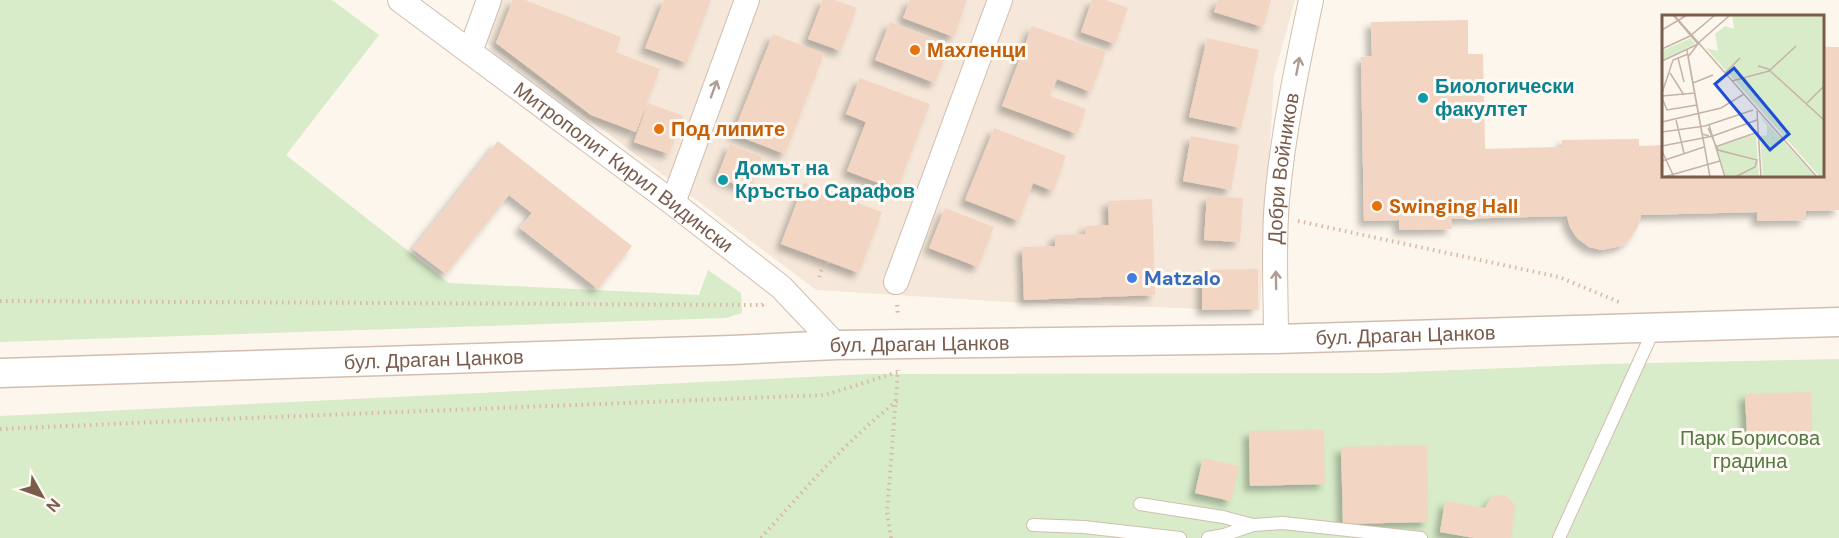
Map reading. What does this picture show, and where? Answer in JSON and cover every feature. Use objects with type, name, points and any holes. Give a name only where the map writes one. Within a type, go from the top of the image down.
[{"type":"street","name":"Митрополит Кирил Видински","points":[[400,0],[674,203],[781,287],[836,345]]},
{"type":"street","points":[[470,52],[489,0]]},
{"type":"street","points":[[674,203],[747,0]]},
{"type":"street","points":[[896,282],[1000,0]]},
{"type":"street","name":"Добри Войников","points":[[1276,339],[1277,217],[1285,135],[1311,0]]},
{"type":"street","name":"бул. Драган Цанков","points":[[0,373],[720,351],[836,345],[1276,339],[1839,322]]},
{"type":"lane","points":[[1559,538],[1654,328]]},
{"type":"lane","points":[[1140,504],[1223,517],[1253,525]]},
{"type":"lane","points":[[1208,538],[1253,525],[1282,523],[1421,538]]},
{"type":"lane","points":[[1034,525],[1084,527],[1180,538]]},
{"type":"path","points":[[1277,217],[1559,277],[1622,303]]},
{"type":"path","points":[[819,258],[818,263],[828,266],[829,262]]},
{"type":"path","points":[[819,277],[823,265]]},
{"type":"path","points":[[0,301],[762,305]]},
{"type":"path","points":[[891,538],[886,513],[897,401],[898,363]]},
{"type":"path","points":[[0,429],[825,394],[898,372]]},
{"type":"path","points":[[761,538],[838,452],[897,401]]},
{"type":"shaded area","points":[[500,0],[1295,0],[1274,76],[1260,311],[1008,302],[816,290],[485,41]]},
{"type":"green space","points":[[0,0],[332,0],[379,35],[286,155],[449,283],[699,295],[708,270],[741,293],[742,313],[726,318],[0,342]]},
{"type":"green space","name":"Парк Борисова градина","points":[[1839,359],[1839,538],[0,538],[0,416],[870,374],[1383,373],[1603,364]]},
{"type":"building","points":[[513,0],[525,0],[621,37],[616,52],[660,69],[636,132],[591,115],[496,43]]},
{"type":"building","points":[[664,0],[711,0],[687,63],[645,48]]},
{"type":"building","points":[[823,0],[835,0],[857,8],[841,51],[808,39]]},
{"type":"building","points":[[910,0],[967,0],[954,37],[903,18]]},
{"type":"building","points":[[1092,0],[1106,0],[1128,8],[1115,44],[1081,32]]},
{"type":"building","points":[[1218,0],[1271,0],[1263,27],[1214,12]]},
{"type":"building","name":"Биологически факултет","points":[[1468,20],[1468,54],[1483,54],[1485,149],[1562,147],[1562,140],[1639,139],[1639,146],[1662,145],[1662,177],[1824,177],[1824,47],[1839,47],[1839,210],[1806,211],[1806,220],[1757,221],[1757,212],[1641,215],[1637,229],[1628,241],[1621,246],[1602,250],[1589,247],[1577,238],[1570,227],[1567,216],[1451,219],[1452,229],[1399,230],[1399,220],[1364,221],[1361,57],[1372,56],[1371,22]]},
{"type":"building","points":[[890,22],[950,45],[935,83],[875,60]]},
{"type":"building","points":[[1032,26],[1106,52],[1091,92],[1057,79],[1050,96],[1086,109],[1077,134],[1002,106]]},
{"type":"building","points":[[773,34],[824,54],[785,154],[733,134]]},
{"type":"building","points":[[1207,38],[1259,50],[1241,128],[1189,117]]},
{"type":"building","points":[[860,78],[930,104],[897,190],[847,171],[866,122],[846,114]]},
{"type":"building","name":"Под липите","points":[[648,103],[683,116],[669,154],[634,142]]},
{"type":"building","points":[[994,128],[1066,156],[1053,191],[1033,183],[1019,221],[965,200]]},
{"type":"building","points":[[1191,136],[1239,145],[1231,190],[1183,181]]},
{"type":"building","points":[[498,141],[632,246],[598,289],[520,228],[532,213],[509,195],[446,274],[413,249]]},
{"type":"building","points":[[730,144],[762,157],[750,190],[717,177]]},
{"type":"building","points":[[804,183],[882,212],[859,273],[781,244]]},
{"type":"building","points":[[1207,196],[1243,198],[1240,242],[1204,240]]},
{"type":"building","points":[[1152,199],[1155,295],[1024,300],[1022,247],[1055,246],[1055,235],[1085,234],[1085,226],[1109,225],[1108,201]]},
{"type":"building","points":[[945,208],[994,227],[978,267],[929,248]]},
{"type":"building","points":[[1258,269],[1258,309],[1202,310],[1202,270]]},
{"type":"building","points":[[1811,392],[1812,435],[1747,437],[1745,394]]},
{"type":"building","points":[[1324,430],[1325,484],[1250,486],[1249,431]]},
{"type":"building","points":[[1427,445],[1428,522],[1343,524],[1341,447]]},
{"type":"building","points":[[1203,458],[1239,466],[1231,501],[1195,493]]},
{"type":"building","points":[[1506,496],[1515,506],[1511,538],[1474,538],[1440,532],[1445,501],[1485,508],[1493,497]]},
{"type":"place","name":"Махленци","points":[[915,50]]},
{"type":"place","name":"Биологически факултет","points":[[1423,98]]},
{"type":"place","name":"Под липите","points":[[659,129]]},
{"type":"place","name":"Домът на Кръстьо Сарафов","points":[[723,180]]},
{"type":"place","name":"Swinging Hall","points":[[1377,206]]},
{"type":"place","name":"Matzalo","points":[[1132,278]]}]
